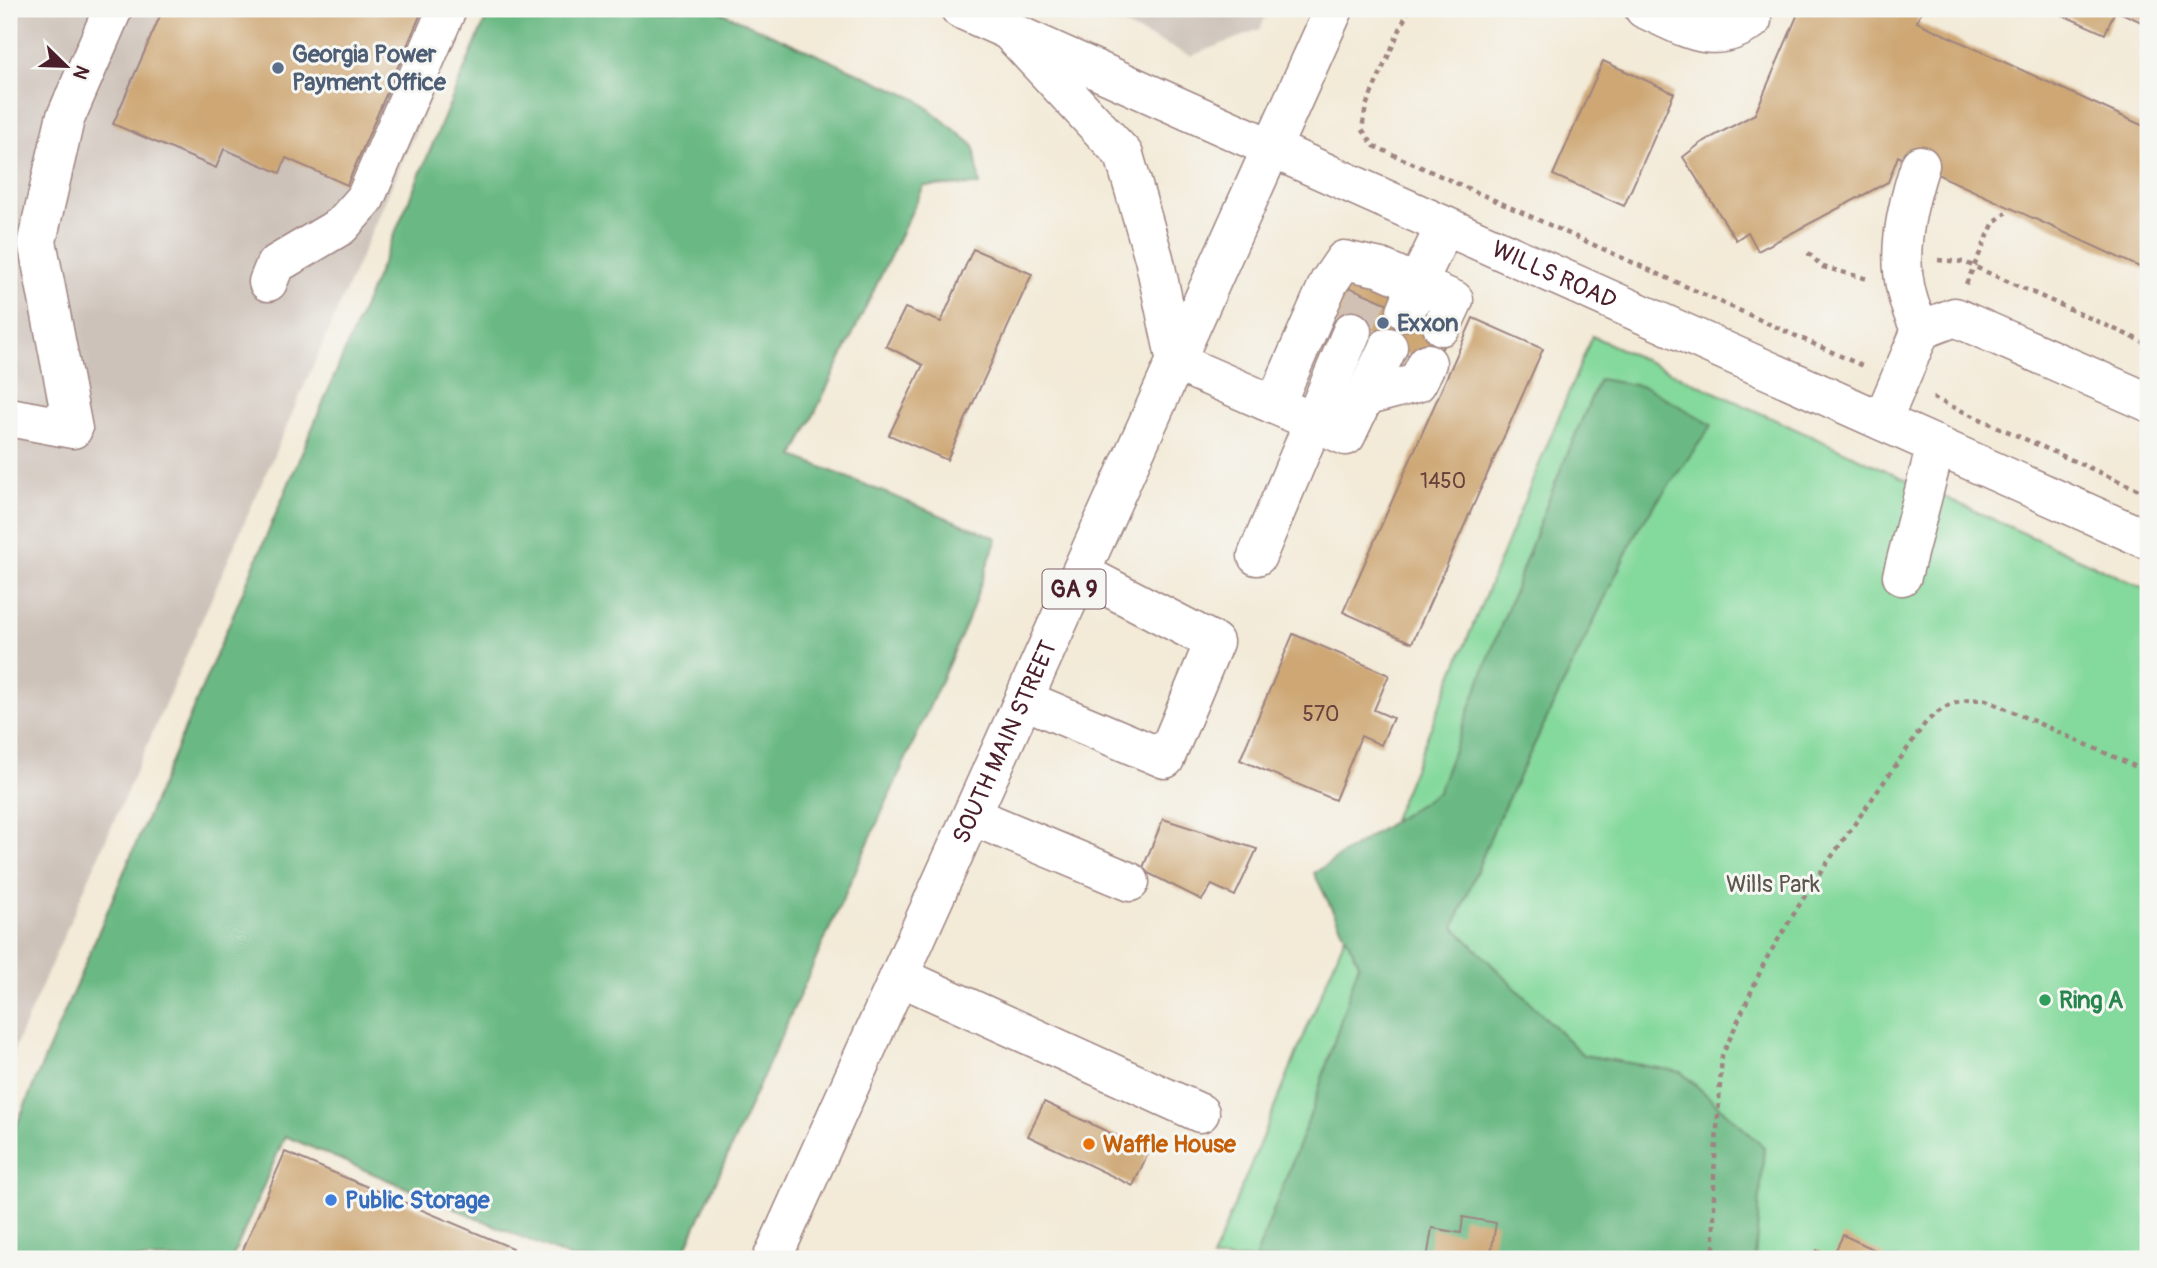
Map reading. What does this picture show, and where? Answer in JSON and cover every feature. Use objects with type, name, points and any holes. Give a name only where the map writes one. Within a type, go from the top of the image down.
[{"type":"main road","points":[[9,416],[73,429],[37,241],[65,119],[113,9]]},
{"type":"main road","points":[[268,282],[275,265],[341,226],[365,199],[447,9]]},
{"type":"main road","name":"WILLS ROAD","points":[[960,9],[2148,540]]},
{"type":"main road","name":"GA 9","points":[[1272,148],[1334,9]]},
{"type":"main road","points":[[1644,9],[1707,36],[1736,32],[1752,20]]},
{"type":"main road","points":[[1008,30],[1124,155],[1154,258],[1176,362],[1346,436],[1388,347]]},
{"type":"main road","name":"SOUTH MAIN STREET","points":[[772,1259],[1272,148]]},
{"type":"main road","points":[[1920,165],[1907,206],[1900,244],[1909,309],[1921,330]]},
{"type":"main road","points":[[1411,297],[1445,226]]},
{"type":"main road","points":[[1275,405],[1329,282],[1344,260],[1374,282],[1411,297],[1454,300],[1442,326]]},
{"type":"main road","points":[[1882,421],[1921,330],[1955,317],[2148,402]]},
{"type":"main road","points":[[1257,556],[1352,331]]},
{"type":"main road","points":[[1364,397],[1417,383],[1427,363]]},
{"type":"main road","points":[[1902,576],[1936,444]]},
{"type":"main road","points":[[1025,701],[1165,759],[1214,642],[1082,573]]},
{"type":"main road","points":[[972,816],[1130,882]]},
{"type":"main road","points":[[901,977],[1200,1113]]},
{"type":"path","points":[[1409,9],[1366,106],[1362,129],[1374,146],[2148,494]]},
{"type":"path","points":[[1963,289],[1994,222],[2006,213]]},
{"type":"path","points":[[1808,253],[1823,267],[1837,273],[1880,280]]},
{"type":"path","points":[[1935,261],[1946,259],[1973,265],[2148,344]]},
{"type":"path","points":[[1714,1259],[1714,1174],[1722,1056],[1765,961],[1926,723],[1942,708],[1964,699],[1986,700],[2148,772]]},
{"type":"shaded area","points":[[9,9],[469,9],[9,1061]]},
{"type":"shaded area","points":[[1088,9],[1269,9],[1260,29],[1191,56]]},
{"type":"green space","points":[[490,9],[714,9],[917,99],[974,146],[980,185],[924,186],[794,456],[997,538],[967,623],[681,1259],[573,1259],[285,1136],[232,1259],[9,1259],[9,1143]]},
{"type":"green space","name":"Wills Park","points":[[1592,336],[2148,590],[2148,1259],[1212,1259]]},
{"type":"green space","points":[[1599,379],[1646,387],[1712,425],[1639,527],[1495,826],[1454,927],[1583,1055],[1681,1072],[1764,1147],[1755,1259],[1255,1259],[1313,1107],[1359,963],[1314,873],[1438,792],[1553,488]]},
{"type":"building","points":[[163,9],[423,9],[347,185],[286,158],[280,173],[224,149],[216,168],[113,124]]},
{"type":"building","points":[[1800,9],[1922,9],[1917,22],[2148,128],[2148,271],[1898,156],[1888,182],[1758,251],[1748,232],[1736,240],[1683,157],[1701,143],[1755,114]]},
{"type":"building","points":[[2049,9],[2148,9],[2148,25],[2115,10],[2105,34]]},
{"type":"building","points":[[1603,61],[1674,93],[1624,206],[1553,175]]},
{"type":"building","points":[[973,249],[1032,274],[947,460],[889,435],[923,365],[886,346],[905,308],[941,322]]},
{"type":"building","name":"Exxon","points":[[1339,283],[1450,330],[1434,366],[1325,320]]},
{"type":"building","points":[[1473,318],[1543,349],[1412,643],[1343,612]]},
{"type":"building","points":[[1293,634],[1389,675],[1374,710],[1393,718],[1381,745],[1361,736],[1335,800],[1240,760]]},
{"type":"building","points":[[1163,819],[1257,849],[1235,896],[1212,885],[1202,900],[1142,870]]},
{"type":"building","name":"Waffle House","points":[[1044,1102],[1149,1151],[1133,1186],[1028,1136]]},
{"type":"building","name":"Public Storage","points":[[285,1152],[512,1248],[507,1259],[239,1259]]},
{"type":"building","points":[[1463,1217],[1496,1223],[1490,1259],[1427,1259],[1432,1228],[1461,1233]]},
{"type":"building","points":[[1843,1235],[1884,1254],[1882,1259],[1812,1259],[1817,1250],[1832,1258]]},
{"type":"tunnel","points":[[1352,331],[1368,295]]},
{"type":"place","name":"Georgia Power Payment Office","points":[[278,68]]},
{"type":"place","name":"Exxon","points":[[1383,323]]},
{"type":"place","name":"Ring A","points":[[2045,1000]]},
{"type":"place","name":"Waffle House","points":[[1089,1144]]},
{"type":"place","name":"Public Storage","points":[[331,1200]]}]
